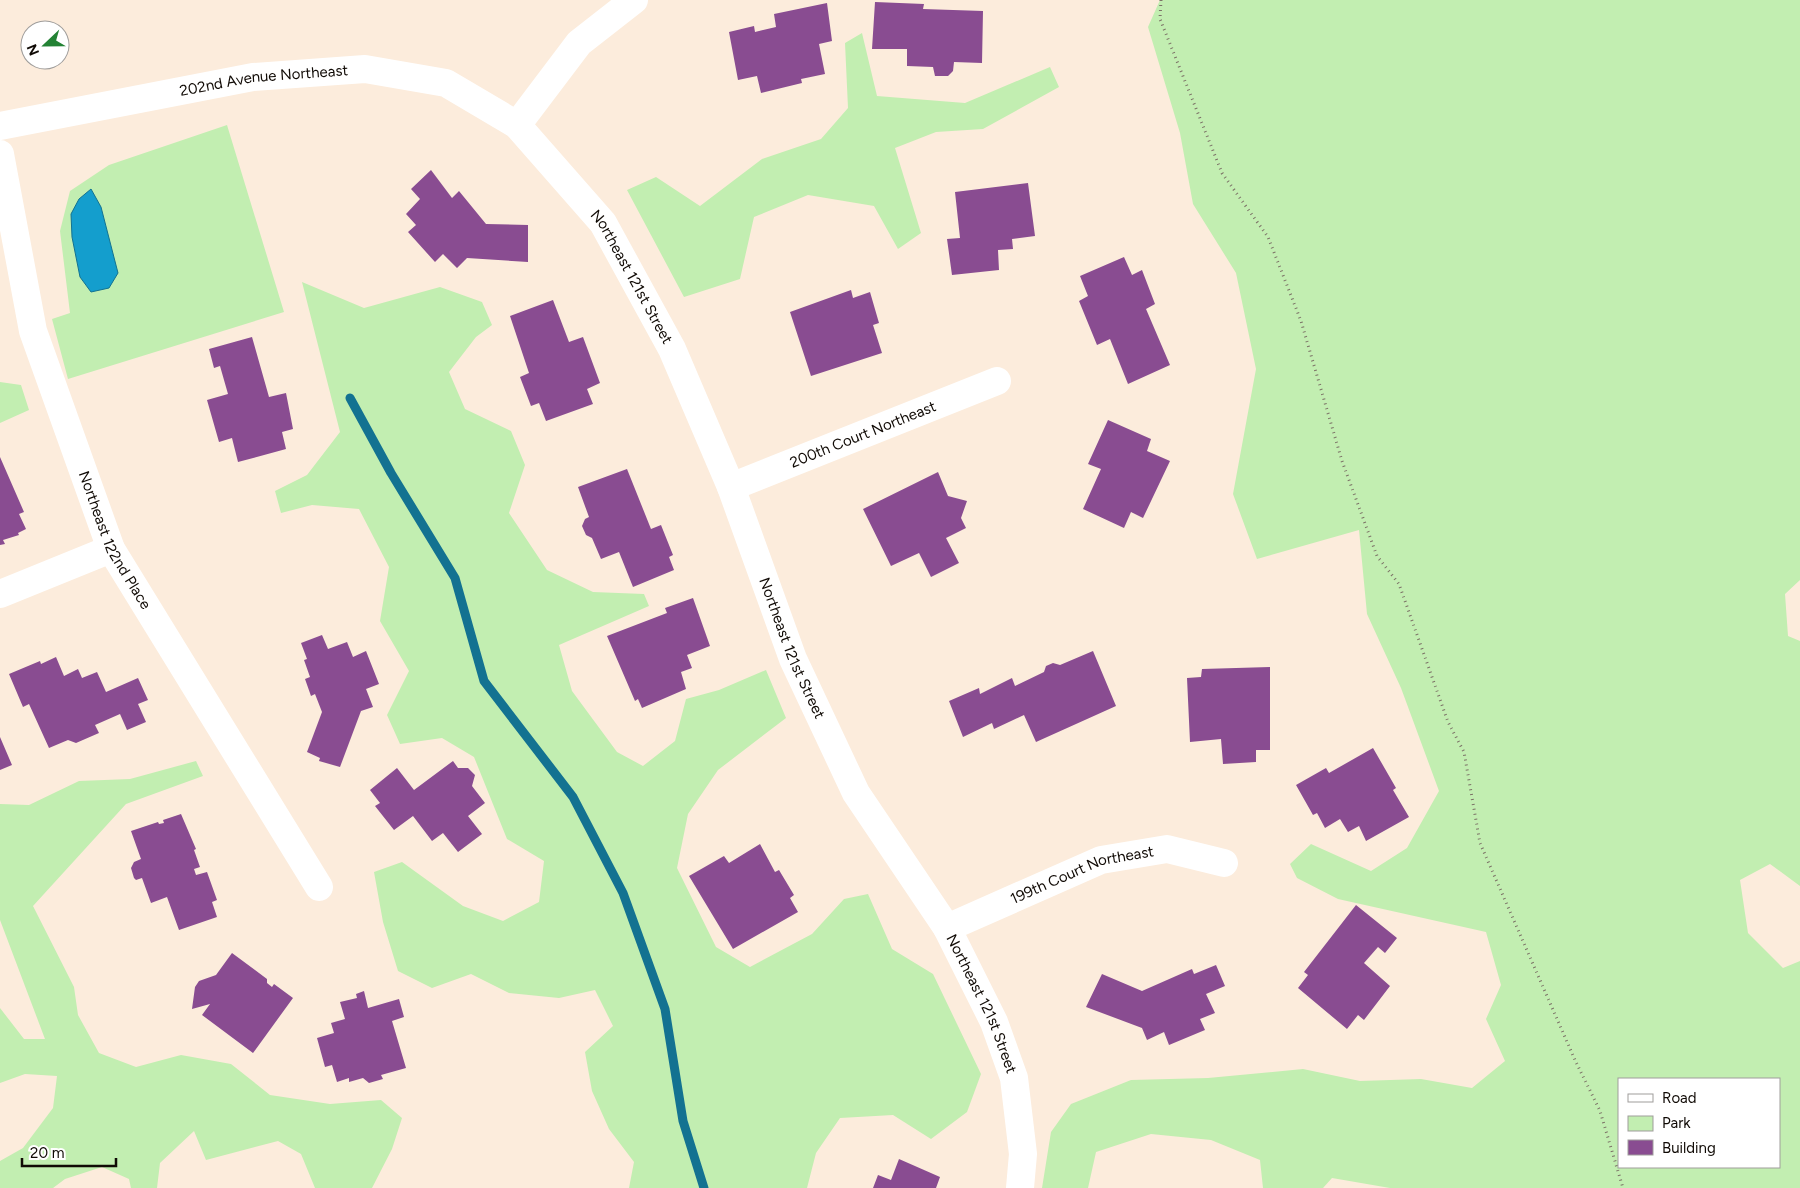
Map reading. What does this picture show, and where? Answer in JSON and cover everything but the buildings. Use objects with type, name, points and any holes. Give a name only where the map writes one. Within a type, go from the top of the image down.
[{"type":"street","points":[[517,125],[579,42],[634,0]]},
{"type":"street","name":"202nd Avenue Northeast","points":[[0,126],[253,76],[365,70],[446,83],[517,125]]},
{"type":"street","name":"Northeast 121st Street","points":[[517,125],[604,223],[672,349],[731,487],[793,659],[856,793],[947,928],[994,1022],[1014,1078],[1023,1154],[1020,1188]]},
{"type":"street","name":"Northeast 122nd Place","points":[[0,154],[33,331],[111,549],[319,887]]},
{"type":"street","name":"200th Court Northeast","points":[[731,487],[997,381]]},
{"type":"street","points":[[0,594],[111,549]]},
{"type":"street","name":"199th Court Northeast","points":[[947,928],[1101,860],[1167,849],[1224,863]]},
{"type":"path","points":[[1160,0],[1160,20],[1222,173],[1268,237],[1294,305],[1342,461],[1377,556],[1399,584],[1448,722],[1464,752],[1480,843],[1575,1060],[1600,1111],[1623,1188]]},
{"type":"green space","points":[[1160,0],[1800,0],[1800,580],[1785,594],[1788,636],[1800,641],[1800,886],[1770,864],[1740,880],[1748,933],[1783,968],[1800,961],[1800,1188],[1390,1188],[1332,1178],[1323,1188],[1263,1188],[1260,1160],[1211,1140],[1151,1134],[1096,1152],[1088,1188],[1042,1188],[1051,1132],[1071,1104],[1131,1080],[1208,1078],[1303,1069],[1360,1081],[1421,1079],[1472,1088],[1505,1061],[1486,1019],[1501,985],[1486,932],[1338,899],[1297,878],[1290,864],[1311,844],[1371,871],[1407,848],[1439,791],[1401,688],[1367,614],[1359,530],[1257,559],[1233,494],[1256,369],[1236,273],[1193,204],[1180,133],[1148,27]]},
{"type":"green space","points":[[862,33],[877,96],[965,103],[1050,67],[1059,87],[983,129],[936,132],[895,148],[921,233],[898,249],[874,206],[808,195],[754,217],[740,279],[684,297],[627,190],[656,177],[700,206],[762,159],[821,139],[848,108],[845,43]]},
{"type":"green space","points":[[227,125],[284,312],[68,379],[52,319],[70,313],[60,231],[70,191],[109,165]]},
{"type":"green space","points":[[302,282],[364,308],[440,287],[482,302],[492,325],[476,337],[449,372],[465,409],[511,431],[525,465],[509,513],[547,570],[593,592],[644,594],[649,606],[559,645],[572,691],[617,752],[643,766],[675,741],[686,699],[719,690],[766,670],[786,718],[718,770],[688,814],[677,868],[716,947],[750,967],[812,934],[844,899],[868,894],[892,949],[933,974],[981,1074],[967,1112],[931,1139],[893,1115],[840,1118],[816,1153],[807,1188],[629,1188],[634,1162],[609,1129],[592,1091],[585,1052],[613,1026],[595,990],[559,998],[509,993],[471,974],[432,988],[398,971],[383,922],[374,872],[402,862],[463,906],[503,921],[539,902],[544,861],[507,839],[474,757],[442,738],[400,744],[387,715],[409,671],[380,621],[389,567],[359,509],[312,505],[281,513],[275,491],[307,475],[340,432]]},
{"type":"green space","points":[[0,382],[21,385],[29,410],[0,423]]},
{"type":"green space","points":[[196,761],[203,776],[126,804],[33,906],[74,987],[78,1015],[99,1053],[136,1067],[181,1055],[231,1064],[270,1095],[330,1104],[381,1100],[402,1118],[392,1149],[372,1188],[315,1188],[301,1154],[278,1141],[206,1160],[194,1131],[160,1163],[157,1188],[131,1188],[129,1179],[102,1167],[65,1179],[53,1188],[0,1188],[0,1161],[23,1148],[53,1108],[57,1076],[25,1074],[0,1083],[0,1008],[24,1039],[45,1039],[0,920],[0,804],[29,805],[79,781],[130,779]]},
{"type":"water","points":[[91,189],[101,207],[118,273],[109,288],[91,292],[80,277],[72,237],[71,214],[79,199]]},
{"type":"waterway","points":[[350,398],[391,473],[455,578],[484,681],[573,797],[623,893],[665,1009],[683,1121],[704,1188]]}]
